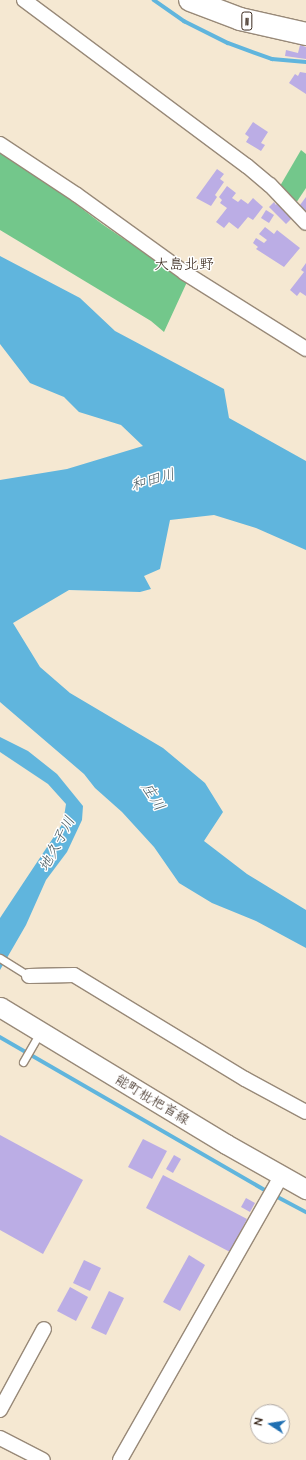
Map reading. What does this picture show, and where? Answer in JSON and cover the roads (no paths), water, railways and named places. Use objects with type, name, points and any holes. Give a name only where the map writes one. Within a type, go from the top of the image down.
[{"type":"main road","name":"11","points":[[190,0],[240,19],[306,34]]},
{"type":"main road","name":"能町枇杷首線","points":[[5,1010],[38,1037],[278,1182],[306,1189]]},
{"type":"street","points":[[24,0],[247,166],[270,185],[306,223]]},
{"type":"street","points":[[0,144],[77,195],[185,273],[306,349]]},
{"type":"street","points":[[29,976],[74,975],[245,1078],[306,1112]]},
{"type":"street","points":[[120,1460],[278,1182]]},
{"type":"street","points":[[0,1410],[44,1329]]},
{"type":"street","points":[[0,1438],[43,1460]]},
{"type":"lane","points":[[0,958],[29,976]]},
{"type":"lane","points":[[23,1062],[38,1037]]},
{"type":"water","points":[[0,256],[80,298],[115,331],[224,389],[229,418],[306,461],[306,550],[256,528],[214,515],[170,520],[160,569],[144,576],[151,589],[140,592],[69,590],[13,623],[40,667],[70,693],[163,748],[205,783],[223,812],[204,841],[247,874],[306,910],[306,948],[256,921],[212,903],[179,883],[154,847],[122,812],[95,788],[84,774],[0,702],[0,480],[67,469],[143,446],[121,425],[79,412],[64,397],[30,383],[0,344]]},
{"type":"water","name":"地久子川","points":[[0,737],[28,751],[57,774],[83,806],[82,820],[67,852],[46,880],[26,925],[0,970],[0,918],[63,823],[66,804],[48,784],[0,752]]},
{"type":"waterway","points":[[154,0],[184,21],[228,43],[272,59],[306,62]]},
{"type":"waterway","points":[[0,1037],[268,1192]]},
{"type":"waterway","points":[[274,1195],[306,1212]]},
{"type":"district","name":"大島北野","points":[[184,265]]},
{"type":"water label","name":"和田川","points":[[153,480]]},
{"type":"water label","name":"庄川","points":[[153,797]]}]
